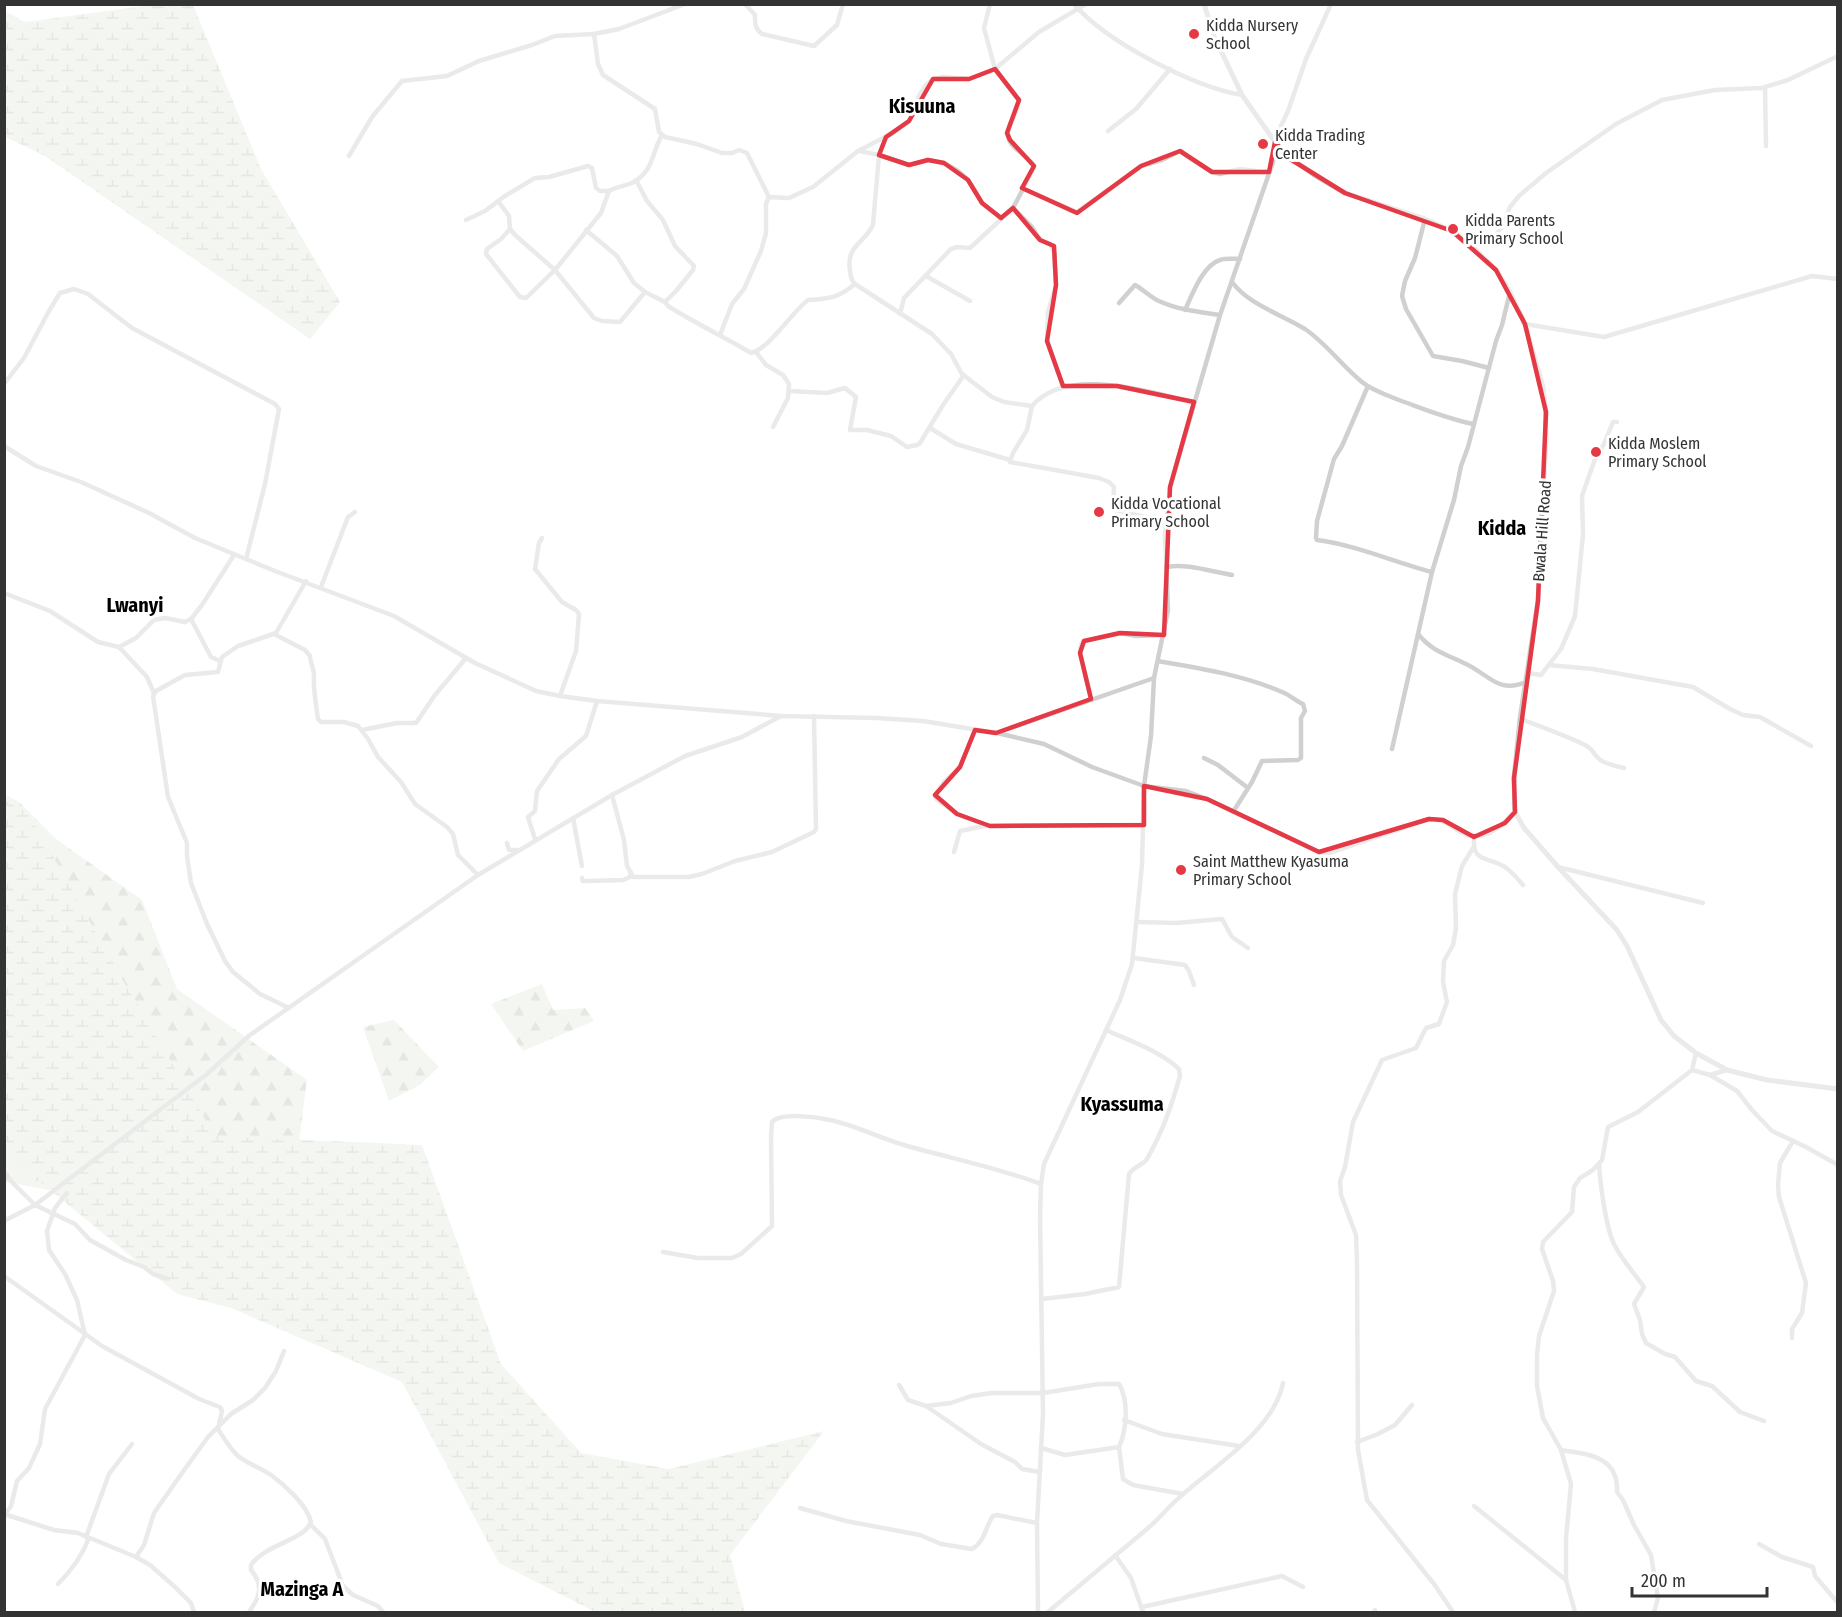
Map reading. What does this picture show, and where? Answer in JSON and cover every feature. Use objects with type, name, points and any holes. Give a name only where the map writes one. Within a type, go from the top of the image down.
[{"type":"street","points":[[349,156],[372,117],[402,81],[447,76],[479,61],[555,36],[594,34],[619,29],[685,4]]},
{"type":"street","points":[[745,4],[755,15],[754,23],[762,34],[814,46],[837,25],[843,4]]},
{"type":"street","points":[[900,314],[904,298],[951,249],[957,246],[970,248],[1013,208],[1034,166],[1032,161],[1013,145],[1008,135],[1019,100],[995,69],[984,28],[990,4]]},
{"type":"street","points":[[1074,4],[1112,38],[1208,86],[1242,94]]},
{"type":"street","points":[[769,197],[789,198],[813,187],[858,151],[886,137],[909,121],[919,96],[933,79],[943,77],[969,79],[995,69],[1039,32],[1086,4]]},
{"type":"street","name":"Bwala Hill Road","points":[[1204,4],[1214,36],[1242,94],[1275,142],[1290,159],[1345,193],[1425,219],[1452,231],[1469,243],[1496,270],[1526,324],[1543,387],[1546,412],[1545,490],[1538,601],[1520,719],[1514,778],[1515,812]]},
{"type":"street","points":[[1038,1612],[1037,1522],[1043,1393],[1041,1184],[1044,1164],[1120,1000],[1134,958],[1144,825],[1144,786],[1154,678],[1168,610],[1165,526],[1172,479],[1220,315],[1270,171],[1275,142],[1306,59],[1331,4]]},
{"type":"street","points":[[594,34],[597,64],[603,75],[654,109],[659,132],[662,135],[722,153],[743,150],[747,153],[769,197]]},
{"type":"street","points":[[1469,243],[1496,235],[1504,224],[1509,207],[1519,195],[1546,173],[1616,124],[1654,104],[1662,100],[1705,92],[1765,87],[1788,80],[1838,56]]},
{"type":"street","points":[[1108,131],[1136,109],[1170,69]]},
{"type":"street","points":[[1765,87],[1766,146]]},
{"type":"street","points":[[466,220],[485,211],[536,178],[549,177],[588,166],[592,168],[596,188],[600,191],[609,191],[636,180],[651,166],[656,145],[662,135]]},
{"type":"street","points":[[886,137],[879,155],[873,225],[850,256],[852,281],[932,334],[951,354],[964,375],[993,397],[1004,402],[1032,405]]},
{"type":"street","points":[[858,151],[909,165],[928,160],[944,163],[968,180],[982,203],[1001,218]]},
{"type":"street","points":[[1022,189],[1077,212],[1141,166],[1180,152],[1212,172],[1220,174],[1240,169],[1270,171]]},
{"type":"street","points":[[636,180],[647,201],[663,220],[675,246],[693,266],[693,270],[664,302]]},
{"type":"street","points":[[510,229],[487,249],[486,254],[520,297],[526,298],[555,270],[604,209],[609,191]]},
{"type":"street","points":[[720,336],[732,304],[744,289],[761,251],[766,233],[766,204],[769,197]]},
{"type":"street","points":[[498,201],[509,216],[510,229],[555,270],[594,318],[621,322],[645,292]]},
{"type":"street","points":[[1013,208],[1032,227],[1040,240],[1053,248],[1056,285],[1048,312],[1047,340],[1063,386]]},
{"type":"street","points":[[1425,219],[1415,258],[1403,288],[1402,296],[1406,309],[1433,356],[1489,368]]},
{"type":"street","points":[[586,230],[617,256],[634,283],[645,292],[699,325],[734,341],[752,353],[756,352],[808,300],[827,300],[847,291],[855,284]]},
{"type":"street","points":[[1185,310],[1203,274],[1216,261],[1225,258],[1240,259]]},
{"type":"street","points":[[926,276],[970,301]]},
{"type":"street","points":[[1526,324],[1604,337],[1812,276],[1838,279]]},
{"type":"street","points":[[1232,282],[1248,297],[1306,330],[1368,386],[1451,419],[1474,424]]},
{"type":"street","points":[[1119,303],[1135,285],[1161,302],[1185,310],[1220,315]]},
{"type":"street","points":[[4,384],[24,358],[60,293],[74,289],[88,294],[132,328],[276,404],[279,409],[272,454],[246,559]]},
{"type":"street","points":[[1392,749],[1432,572],[1510,292]]},
{"type":"street","points":[[756,352],[766,365],[786,379],[790,391],[773,427]]},
{"type":"street","points":[[790,391],[827,393],[845,388],[856,397],[850,430],[867,430],[891,436],[907,447],[920,443],[964,375]]},
{"type":"street","points":[[1010,460],[1026,430],[1032,405],[1043,396],[1063,386],[1117,386],[1194,402]]},
{"type":"street","points":[[1368,386],[1334,459],[1317,521],[1316,538],[1350,546],[1432,572]]},
{"type":"street","points":[[1528,673],[1541,675],[1561,649],[1575,616],[1583,535],[1582,496],[1595,459],[1613,422],[1617,422]]},
{"type":"street","points":[[930,428],[956,444],[1010,460],[1010,462],[1099,478],[1109,482],[1114,487],[1113,505],[1116,510],[1149,518],[1165,526]]},
{"type":"street","points":[[4,446],[36,466],[81,482],[149,513],[195,538],[394,616],[466,658],[536,691],[597,701],[781,716],[922,721],[996,733],[1052,747],[1092,767],[1144,786],[1186,791],[1319,852],[1329,853],[1429,819],[1443,820],[1466,835],[1480,837],[1494,832],[1515,812],[1524,828],[1617,930],[1627,946],[1661,1020],[1674,1036],[1714,1065],[1727,1070],[1767,1080],[1838,1089]]},
{"type":"street","points":[[321,587],[348,517],[355,512]]},
{"type":"street","points":[[542,538],[539,543],[535,569],[562,602],[579,614],[576,651],[560,696]]},
{"type":"street","points":[[119,647],[136,638],[154,620],[165,618],[185,622],[191,619],[234,555]]},
{"type":"street","points":[[1167,567],[1183,566],[1232,575]]},
{"type":"street","points":[[154,693],[184,675],[218,672],[220,661],[224,656],[244,642],[274,634],[306,581]]},
{"type":"street","points":[[4,593],[50,611],[98,642],[119,647],[147,677],[154,693],[168,797],[187,843],[191,883],[207,924],[233,972],[260,994],[289,1008]]},
{"type":"street","points":[[191,619],[211,657],[220,661]]},
{"type":"street","points":[[1090,699],[1080,653],[1081,644],[1084,641],[1120,633],[1136,636],[1164,635]]},
{"type":"street","points":[[274,634],[305,650],[310,656],[310,664],[314,673],[313,683],[318,719],[321,722],[352,723],[362,730],[378,757],[400,782],[415,804],[453,834],[458,855],[478,874]]},
{"type":"street","points":[[1418,634],[1441,654],[1470,665],[1486,679],[1513,686],[1526,682]]},
{"type":"street","points":[[362,730],[398,723],[416,723],[435,695],[466,658]]},
{"type":"street","points":[[1158,661],[1204,669],[1249,681],[1283,692],[1303,705],[1305,711],[1301,718],[1302,758],[1262,761],[1233,812]]},
{"type":"street","points":[[1549,665],[1593,669],[1693,687],[1730,709],[1743,715],[1760,717],[1811,746]]},
{"type":"street","points":[[996,733],[1154,678]]},
{"type":"street","points":[[535,839],[528,817],[535,811],[537,791],[559,759],[586,735],[597,701]]},
{"type":"street","points":[[4,1221],[35,1205],[207,1074],[250,1035],[478,874],[612,795],[685,756],[742,737],[781,716]]},
{"type":"street","points":[[612,795],[624,840],[627,866],[633,878],[688,878],[735,861],[772,852],[816,829],[814,716]]},
{"type":"street","points":[[1520,719],[1554,730],[1560,736],[1592,749],[1603,761],[1624,768]]},
{"type":"street","points":[[975,730],[960,767],[943,783],[935,795],[936,799],[957,814],[990,826]]},
{"type":"street","points":[[1204,758],[1218,765],[1248,788]]},
{"type":"street","points":[[573,818],[582,866]]},
{"type":"street","points":[[954,852],[960,831],[990,826],[1144,825]]},
{"type":"street","points":[[1453,1612],[1434,1584],[1367,1500],[1357,1442],[1356,1235],[1341,1195],[1340,1181],[1345,1167],[1353,1122],[1382,1060],[1416,1048],[1426,1028],[1438,1024],[1447,1002],[1443,982],[1444,961],[1455,936],[1455,894],[1462,866],[1473,848],[1474,837]]},
{"type":"street","points":[[507,843],[509,850],[517,850]]},
{"type":"street","points":[[1473,848],[1478,855],[1506,868],[1523,885]]},
{"type":"street","points":[[1558,867],[1703,903]]},
{"type":"street","points":[[582,878],[584,881],[623,880],[630,877],[631,872]]},
{"type":"street","points":[[1137,922],[1176,923],[1222,919],[1232,937],[1248,948]]},
{"type":"street","points":[[1134,958],[1187,966],[1194,986]]},
{"type":"street","points":[[1042,1299],[1119,1287],[1129,1174],[1146,1160],[1165,1125],[1180,1076],[1179,1069],[1175,1065],[1154,1052],[1106,1030]]},
{"type":"street","points":[[1696,1053],[1692,1070],[1638,1112],[1608,1127],[1599,1164],[1600,1180],[1612,1240],[1631,1272],[1644,1287],[1634,1304],[1646,1343],[1665,1354],[1676,1357],[1696,1381],[1712,1386],[1740,1412],[1764,1421]]},
{"type":"street","points":[[1692,1070],[1710,1075],[1737,1091],[1772,1131],[1838,1165]]},
{"type":"street","points":[[1710,1075],[1727,1070]]},
{"type":"street","points":[[663,1252],[698,1258],[732,1258],[741,1254],[770,1229],[773,1222],[772,1122],[780,1117],[806,1116],[830,1120],[903,1145],[1009,1173],[1041,1184]]},
{"type":"street","points":[[1792,1338],[1792,1329],[1802,1313],[1806,1283],[1782,1207],[1778,1185],[1780,1163],[1793,1141]]},
{"type":"street","points":[[1575,1612],[1566,1580],[1566,1538],[1571,1484],[1561,1449],[1543,1418],[1537,1386],[1539,1336],[1554,1291],[1542,1246],[1548,1236],[1572,1212],[1576,1182],[1599,1164]]},
{"type":"street","points":[[10,1180],[35,1205],[75,1224],[90,1240],[144,1267],[153,1274],[168,1279]]},
{"type":"street","points":[[67,1193],[53,1214],[47,1231],[49,1250],[65,1274],[77,1299],[86,1335],[45,1409],[40,1444],[29,1468],[17,1481],[11,1506],[5,1514],[54,1530],[78,1533],[136,1557],[150,1565],[175,1587],[191,1603],[194,1612]]},
{"type":"street","points":[[4,1276],[86,1335],[199,1399],[220,1407],[222,1411],[218,1429]]},
{"type":"street","points":[[136,1557],[144,1545],[154,1513],[208,1437],[231,1414],[253,1400],[265,1388],[276,1371],[284,1351]]},
{"type":"street","points":[[1048,1612],[1149,1528],[1183,1494],[1263,1424],[1273,1411],[1283,1383]]},
{"type":"street","points":[[926,1406],[951,1403],[971,1396],[992,1393],[1043,1393],[1099,1384],[1119,1384],[1126,1402],[1124,1436],[1119,1447],[1123,1479],[1132,1485],[1183,1494]]},
{"type":"street","points":[[899,1385],[908,1400],[926,1406],[981,1444],[1015,1462],[1022,1469],[1040,1472]]},
{"type":"street","points":[[1357,1442],[1395,1425],[1412,1405]]},
{"type":"street","points":[[1124,1420],[1162,1434],[1239,1446]]},
{"type":"street","points":[[218,1429],[238,1455],[272,1476],[295,1497],[310,1518],[310,1524],[301,1534],[272,1546],[254,1561],[251,1570],[256,1576],[260,1591],[249,1612]]},
{"type":"street","points":[[57,1584],[84,1552],[109,1474],[132,1444]]},
{"type":"street","points":[[1041,1448],[1065,1455],[1119,1447]]},
{"type":"street","points":[[1561,1449],[1600,1458],[1613,1468],[1618,1483],[1617,1492],[1651,1555],[1658,1598],[1654,1612]]},
{"type":"street","points":[[1473,1506],[1566,1580]]},
{"type":"street","points":[[800,1508],[846,1521],[920,1535],[941,1544],[972,1549],[985,1536],[993,1516],[1037,1522]]},
{"type":"street","points":[[310,1524],[325,1539],[343,1586],[353,1595],[378,1606],[382,1612]]},
{"type":"street","points":[[1759,1544],[1782,1557],[1813,1567],[1815,1576],[1825,1591],[1838,1603]]},
{"type":"street","points":[[1114,1555],[1131,1578],[1142,1610],[1282,1576],[1302,1587]]},
{"type":"highlighted area","points":[[995,69],[1019,100],[1007,133],[1010,140],[1034,166],[1022,188],[1077,213],[1141,166],[1180,151],[1212,172],[1269,172],[1275,142],[1290,159],[1345,193],[1452,231],[1496,270],[1525,324],[1546,412],[1538,601],[1514,778],[1515,812],[1505,823],[1474,837],[1443,820],[1429,819],[1319,852],[1207,799],[1144,786],[1144,825],[990,826],[957,814],[935,795],[960,767],[975,730],[996,733],[1091,699],[1080,653],[1084,641],[1120,633],[1164,635],[1170,487],[1194,402],[1117,386],[1063,386],[1047,341],[1056,285],[1054,246],[1040,240],[1013,208],[1001,218],[982,203],[968,180],[944,163],[928,160],[909,165],[879,155],[886,137],[909,121],[933,79],[969,79]]},
{"type":"green space","points":[[159,4],[193,5],[261,169],[340,302],[310,339],[45,156],[5,137],[5,11],[25,22]]},
{"type":"green space","points":[[4,794],[19,802],[56,839],[142,900],[177,989],[307,1080],[287,1233],[5,1182]]},
{"type":"green space","points":[[4,800],[29,814],[121,977],[215,1136],[422,1145],[501,1364],[581,1453],[669,1469],[824,1431],[730,1555],[745,1612],[595,1612],[499,1563],[402,1382],[231,1308],[177,1294],[5,1153]]},
{"type":"green space","points":[[542,984],[553,1010],[585,1008],[594,1021],[523,1051],[491,1004]]},
{"type":"green space","points":[[394,1020],[439,1067],[420,1085],[389,1101],[363,1027]]},
{"type":"place","name":"Kidda Nursery School","points":[[1194,34]]},
{"type":"place","name":"Kidda Trading Center","points":[[1263,144]]},
{"type":"place","name":"Kidda Parents Primary School","points":[[1453,229]]},
{"type":"place","name":"Kidda Moslem Primary School","points":[[1596,452]]},
{"type":"place","name":"Kidda Vocational Primary School","points":[[1099,512]]},
{"type":"place","name":"Saint Matthew Kyasuma Primary School","points":[[1181,870]]},
{"type":"district","name":"Kisuuna","points":[[922,106]]},
{"type":"district","name":"Kidda","points":[[1502,528]]},
{"type":"district","name":"Lwanyi","points":[[135,605]]},
{"type":"district","name":"Kyassuma","points":[[1122,1104]]},
{"type":"district","name":"Mazinga A","points":[[302,1589]]}]
